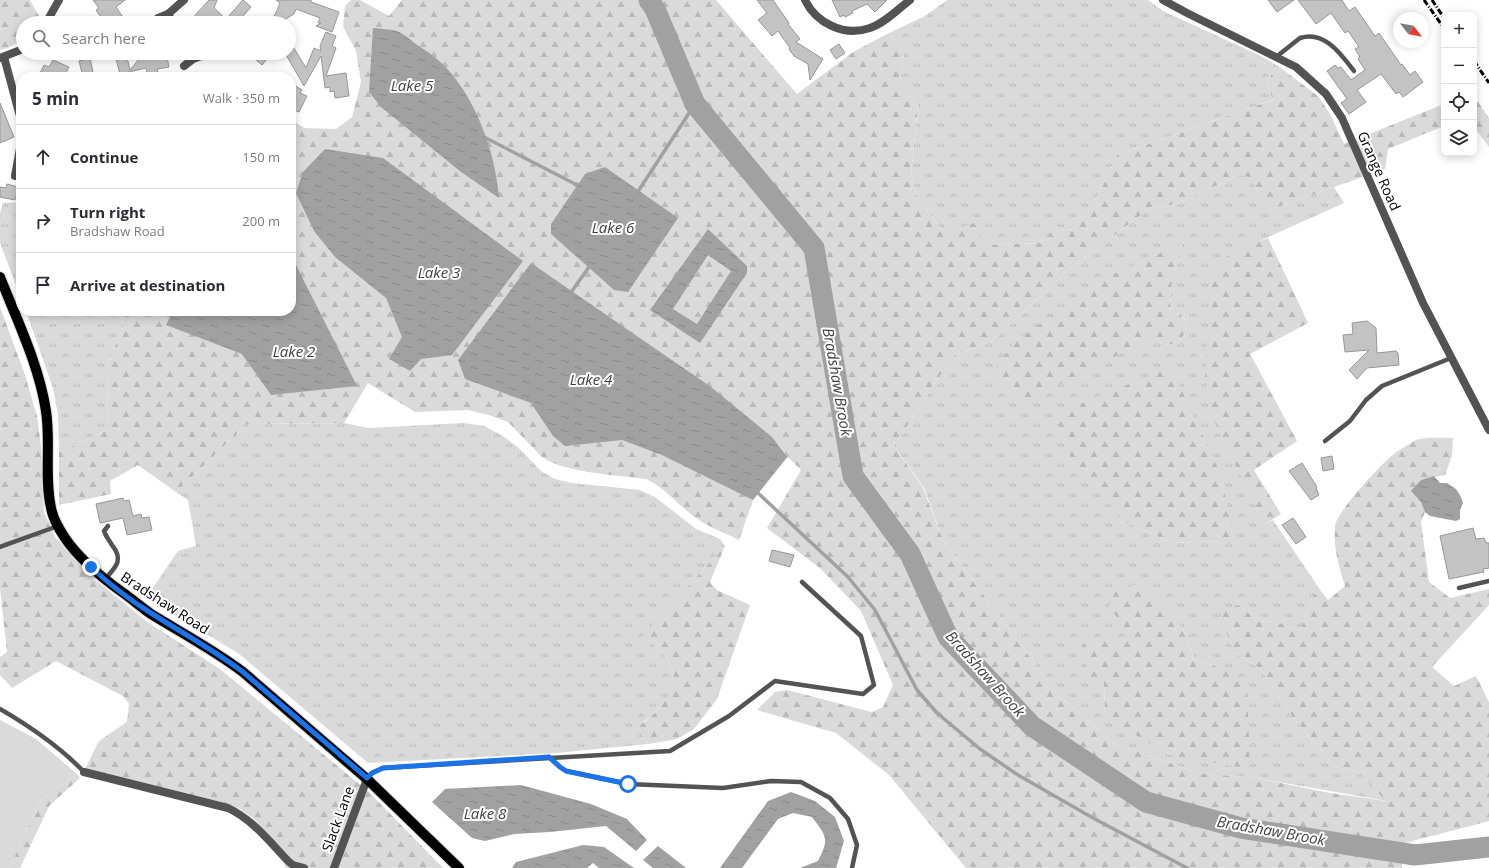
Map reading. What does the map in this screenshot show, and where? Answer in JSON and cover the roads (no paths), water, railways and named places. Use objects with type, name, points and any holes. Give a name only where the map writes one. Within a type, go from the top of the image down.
[{"type":"main road","name":"Bradshaw Road","points":[[0,277],[29,351],[42,392],[46,411],[51,509],[58,526],[66,539],[77,553],[105,579],[150,613],[223,657],[243,672],[367,778],[459,868]]},
{"type":"street","points":[[50,16],[59,0]]},
{"type":"street","points":[[163,16],[168,14],[184,0]]},
{"type":"street","points":[[804,0],[813,13],[831,26],[844,30],[857,30],[869,28],[880,23],[910,0]]},
{"type":"street","name":"Grange Road","points":[[1163,0],[1296,67],[1326,94],[1342,118],[1423,303],[1489,430]]},
{"type":"street","points":[[16,52],[2,57],[16,103]]},
{"type":"street","points":[[184,66],[188,60]]},
{"type":"street","points":[[15,176],[16,170]]},
{"type":"street","points":[[84,772],[228,808],[251,822],[288,861],[294,865],[304,868]]},
{"type":"street","name":"Slack Lane","points":[[334,868],[367,778]]},
{"type":"lane","points":[[1276,57],[1300,38],[1304,36],[1313,37],[1326,42],[1340,51],[1354,71]]},
{"type":"lane","points":[[1325,441],[1350,421],[1366,400],[1382,386],[1451,358]]},
{"type":"lane","points":[[0,547],[58,526]]},
{"type":"lane","points":[[105,579],[114,569],[118,561],[116,550],[106,538],[104,531],[108,526]]},
{"type":"lane","points":[[1459,588],[1489,581]]},
{"type":"lane","points":[[367,778],[372,773],[383,768],[670,751],[729,716],[775,681],[863,694],[874,685],[861,636],[802,582]]},
{"type":"lane","points":[[0,709],[28,725],[65,754],[84,772]]},
{"type":"lane","points":[[549,757],[566,771],[628,784],[723,788],[771,781],[801,782],[830,798],[848,818],[857,845],[852,868]]},
{"type":"water","name":"Lake 5","points":[[373,28],[388,29],[405,35],[439,60],[460,85],[477,115],[490,148],[499,198],[461,172],[381,107],[369,92]]},
{"type":"water","name":"Lake 3","points":[[325,149],[383,158],[523,261],[452,355],[421,359],[410,371],[389,359],[402,337],[386,298],[335,257],[314,231],[296,193],[303,172]]},
{"type":"water","name":"Lake 6","points":[[605,167],[678,218],[628,292],[614,290],[551,234],[551,224],[585,174]]},
{"type":"water","points":[[708,229],[747,266],[747,273],[700,343],[650,310]],"holes":[[[708,255],[731,271],[697,324],[673,309]]]},
{"type":"water","name":"Lake 4","points":[[531,263],[711,387],[772,437],[787,457],[753,500],[662,455],[622,440],[565,446],[553,436],[531,403],[465,379],[458,360]]},
{"type":"water","name":"Lake 2","points":[[296,265],[357,386],[271,395],[242,354],[166,325],[170,316],[296,316]]},
{"type":"water","points":[[1434,476],[1440,483],[1447,483],[1456,489],[1461,497],[1463,503],[1460,510],[1460,519],[1456,521],[1430,516],[1425,512],[1421,502],[1411,491],[1421,480]]},
{"type":"water","name":"Lake 8","points":[[521,785],[591,804],[627,819],[647,840],[636,851],[606,826],[514,834],[485,841],[472,838],[432,802],[445,789]]},
{"type":"water","points":[[791,792],[815,801],[835,817],[844,841],[836,868],[800,868],[818,861],[824,847],[825,838],[821,829],[812,817],[793,813],[778,819],[742,868],[720,868],[768,801]]},
{"type":"water","points":[[583,845],[604,847],[634,868],[599,868],[593,863],[587,868],[512,868],[516,862]]},
{"type":"water","points":[[658,846],[686,868],[653,868],[643,860]]},
{"type":"waterway","name":"Bradshaw Brook","points":[[649,0],[655,9],[695,104],[814,248],[853,476],[910,554],[948,637],[1032,726],[1146,802],[1241,828],[1415,855],[1489,847]]},
{"type":"waterway","points":[[639,190],[695,104]]},
{"type":"waterway","points":[[486,138],[577,185]]},
{"type":"waterway","points":[[572,291],[589,267]]},
{"type":"waterway","points":[[758,493],[848,577],[875,610],[917,690],[937,713],[980,749],[1018,775],[1093,818],[1187,868]]},
{"type":"railway","points":[[1424,0],[1441,24]]},
{"type":"railway","points":[[1432,0],[1441,14]]},
{"type":"railway","points":[[1477,65],[1489,83]]}]
